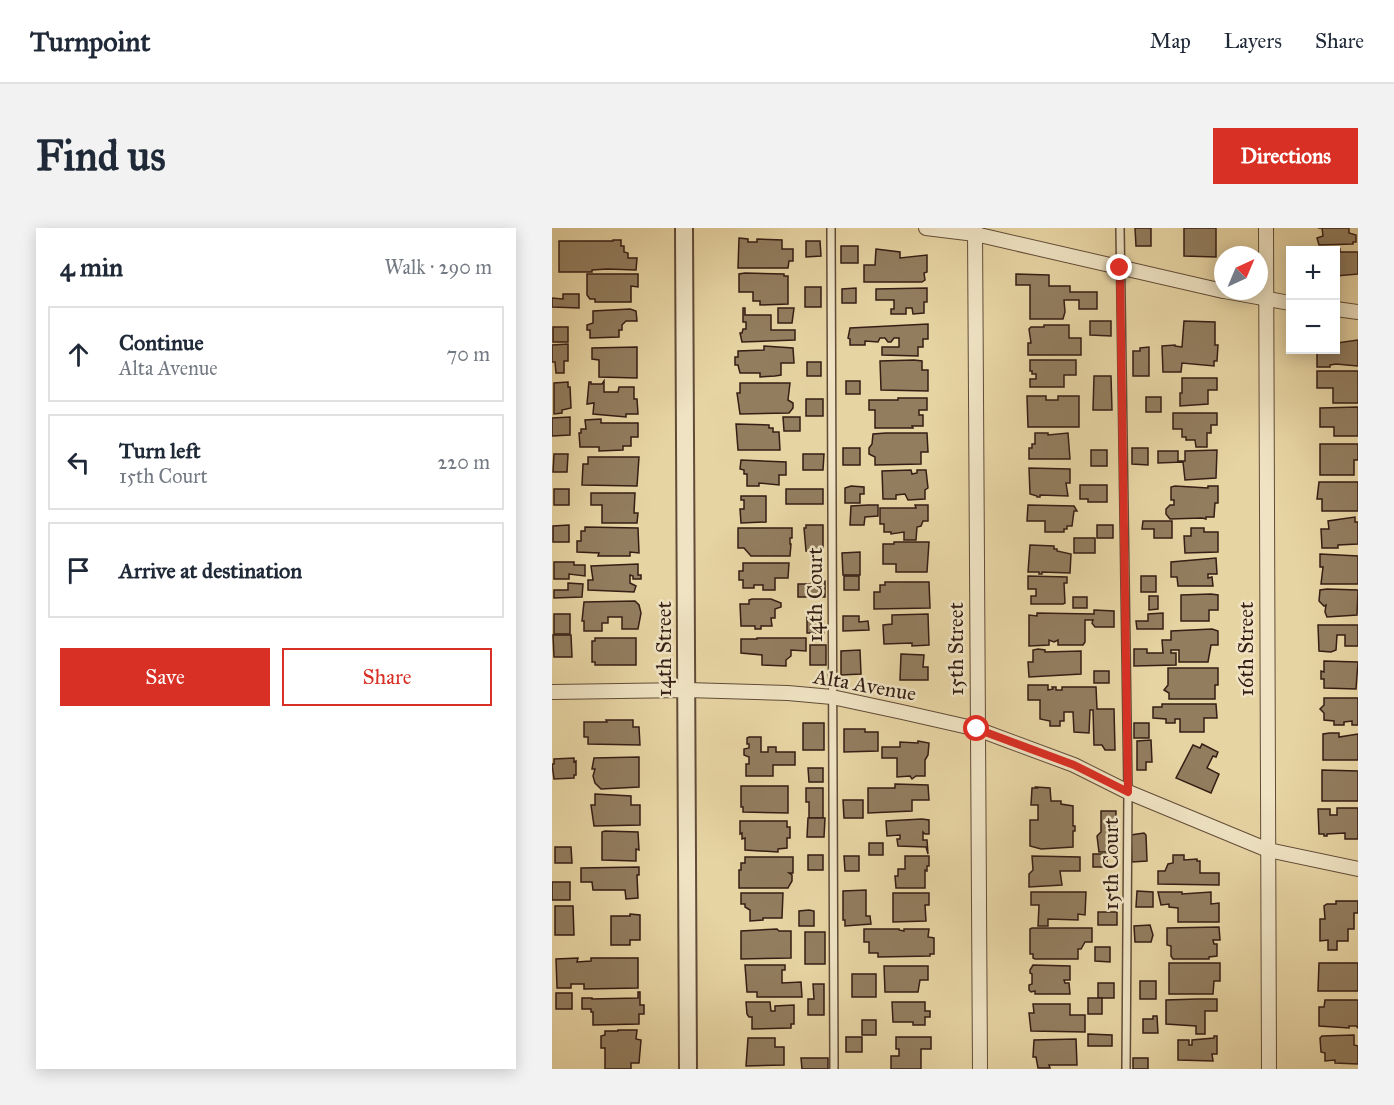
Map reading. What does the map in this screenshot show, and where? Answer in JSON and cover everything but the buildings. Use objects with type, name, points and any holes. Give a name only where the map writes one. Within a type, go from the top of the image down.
[{"type":"street","name":"14th Street","points":[[684,228],[688,1069]]},
{"type":"street","points":[[926,228],[975,231],[1214,289]]},
{"type":"street","name":"16th Street","points":[[1266,228],[1266,246]]},
{"type":"street","name":"15th Street","points":[[975,231],[980,1069]]},
{"type":"street","points":[[1266,300],[1286,302]]},
{"type":"street","name":"16th Street","points":[[1266,300],[1269,1069]]},
{"type":"street","points":[[1340,310],[1358,312]]},
{"type":"street","name":"Alta Avenue","points":[[552,692],[687,690],[788,693],[832,697],[977,729],[1074,765],[1128,792],[1268,850],[1358,868]]},
{"type":"lane","name":"14th Court","points":[[831,228],[834,1069]]},
{"type":"lane","name":"15th Court","points":[[1120,228],[1128,792],[1126,1069]]},
{"type":"route","points":[[977,729],[1074,765],[1128,792],[1120,268]]}]
